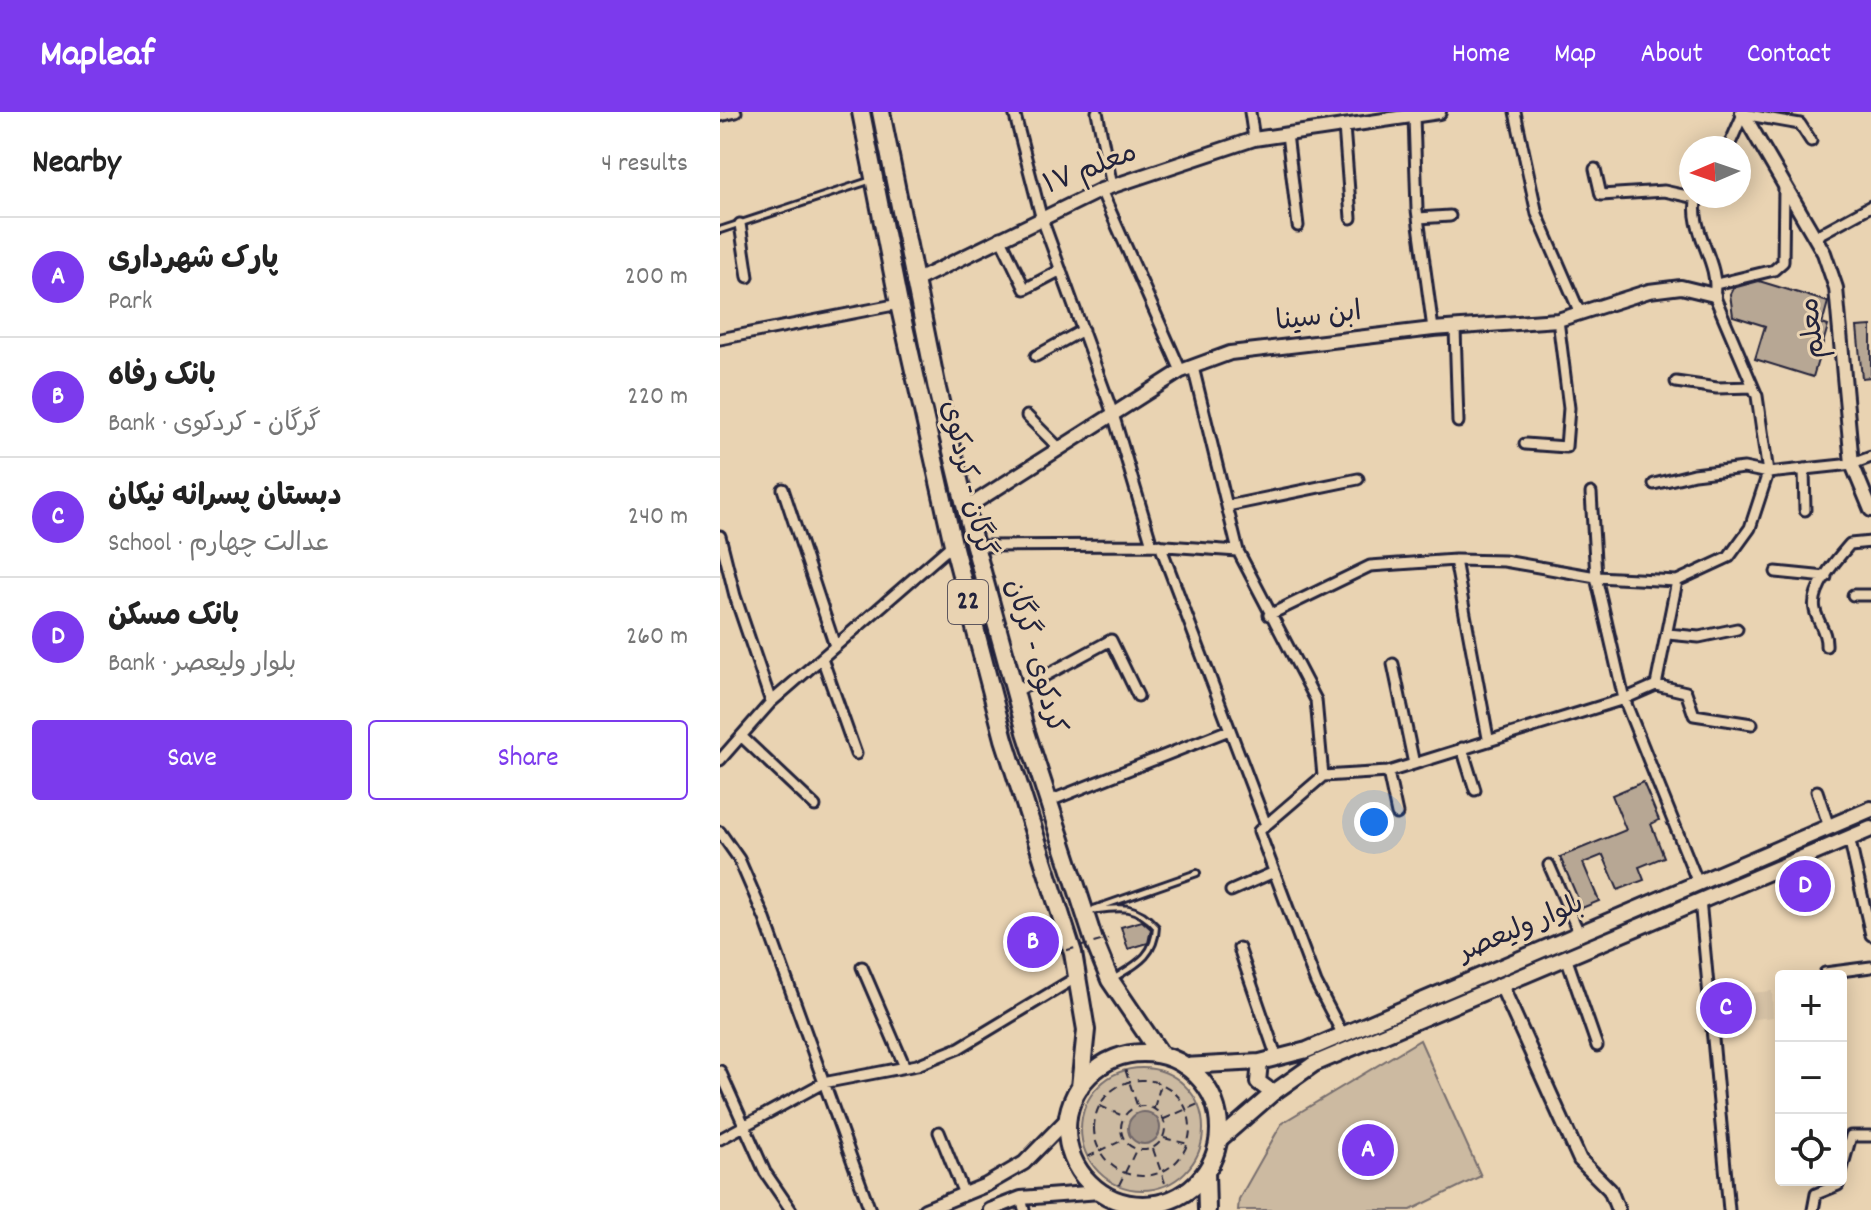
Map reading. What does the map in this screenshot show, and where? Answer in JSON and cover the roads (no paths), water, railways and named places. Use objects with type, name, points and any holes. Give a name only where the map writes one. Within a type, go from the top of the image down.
[{"type":"highway","name":"گرگان - کردکوی","points":[[861,112],[899,304],[953,544],[1004,739],[1073,953],[1086,1030],[1080,1087]]},
{"type":"highway","name":"کردکوی - گرگان","points":[[881,112],[913,282],[975,546],[1047,802],[1110,980],[1161,1055]]},
{"type":"highway","name":"22","points":[[1100,1192],[1075,1163],[1070,1149],[1068,1118],[1080,1087],[1098,1068],[1121,1057],[1161,1055]]},
{"type":"highway","points":[[1161,1055],[1184,1066],[1212,1098],[1218,1141],[1206,1172],[1207,1210]]},
{"type":"highway","points":[[1100,1192],[1129,1206],[1156,1204],[1184,1193],[1206,1172]]},
{"type":"main road","name":"بلوار ولیعصر","points":[[1184,1066],[1260,1062],[1343,1035],[1871,809]]},
{"type":"main road","name":"بلوار ولیعصر","points":[[1218,1141],[1273,1093],[1314,1064],[1871,829]]},
{"type":"main road","points":[[1260,1062],[1258,1082],[1273,1093]]},
{"type":"street","points":[[720,116],[736,112]]},
{"type":"street","points":[[1014,112],[1041,216],[1113,414],[1156,545],[1266,825]]},
{"type":"street","points":[[1097,112],[1106,188],[1187,369],[1238,551],[1316,700],[1323,776]]},
{"type":"street","points":[[1250,112],[1254,139]]},
{"type":"street","name":"معلم ۱۷","points":[[913,282],[1041,216],[1106,188],[1254,139],[1390,116],[1439,112]]},
{"type":"street","points":[[1515,112],[1537,214],[1580,313]]},
{"type":"street","points":[[1733,136],[1743,113],[1800,124],[1811,141]]},
{"type":"street","name":"معلم","points":[[1743,113],[1814,237],[1836,288],[1852,464],[1871,510]]},
{"type":"street","points":[[1414,116],[1418,218],[1433,329]]},
{"type":"street","points":[[1344,126],[1351,218]]},
{"type":"street","points":[[1287,134],[1298,226]]},
{"type":"street","points":[[1595,169],[1601,195],[1664,191],[1679,194]]},
{"type":"street","points":[[1715,289],[1774,270],[1783,262],[1784,187]]},
{"type":"street","points":[[1814,237],[1871,206]]},
{"type":"street","points":[[1269,615],[1370,566],[1455,560],[1504,561],[1596,577],[1677,581],[1729,557],[1750,528],[1768,473],[1753,387],[1715,289],[1694,218],[1695,208]]},
{"type":"street","points":[[1418,218],[1450,216]]},
{"type":"street","points":[[740,224],[748,277]]},
{"type":"street","points":[[1000,237],[1025,289],[1061,270]]},
{"type":"street","name":"ابن سینا","points":[[966,508],[1187,369],[1230,353],[1433,329],[1558,320],[1649,291],[1681,287],[1715,289]]},
{"type":"street","points":[[720,339],[899,304]]},
{"type":"street","points":[[1525,444],[1566,447],[1569,408],[1558,320]]},
{"type":"street","points":[[1455,328],[1458,422]]},
{"type":"street","points":[[1036,356],[1083,330]]},
{"type":"street","points":[[1676,382],[1717,388],[1753,387]]},
{"type":"street","points":[[1027,416],[1059,448]]},
{"type":"street","points":[[1654,484],[1694,474],[1744,468],[1768,473],[1852,464],[1871,457]]},
{"type":"street","points":[[1804,469],[1805,510]]},
{"type":"street","points":[[1227,506],[1358,479]]},
{"type":"street","points":[[783,489],[835,646]]},
{"type":"street","points":[[1591,493],[1596,577],[1624,699],[1698,883]]},
{"type":"street","points":[[720,536],[735,596],[771,702]]},
{"type":"street","points":[[1826,646],[1827,636],[1814,608],[1816,594],[1850,544],[1871,542]]},
{"type":"street","points":[[720,760],[771,702],[953,544]]},
{"type":"street","points":[[975,546],[1156,545],[1238,551]]},
{"type":"street","points":[[1455,560],[1488,738]]},
{"type":"street","points":[[1776,572],[1826,577]]},
{"type":"street","points":[[1656,685],[1677,581]]},
{"type":"street","points":[[1853,595],[1871,595]]},
{"type":"street","points":[[1668,634],[1699,637],[1737,629]]},
{"type":"street","points":[[1015,692],[1111,640],[1138,696]]},
{"type":"street","points":[[822,658],[856,754]]},
{"type":"street","points":[[1393,664],[1414,764]]},
{"type":"street","points":[[1343,1035],[1316,983],[1272,873],[1259,831],[1323,776],[1388,772],[1488,738],[1624,699],[1656,685],[1686,692],[1694,715],[1752,724]]},
{"type":"street","points":[[1047,802],[1229,730]]},
{"type":"street","points":[[741,736],[815,806]]},
{"type":"street","points":[[1462,748],[1475,790]]},
{"type":"street","points":[[1388,772],[1397,814]]},
{"type":"street","points":[[1817,791],[1829,827]]},
{"type":"street","points":[[720,832],[739,859],[765,919],[870,1210]]},
{"type":"street","points":[[1849,837],[1871,935]]},
{"type":"street","points":[[1549,865],[1579,933]]},
{"type":"street","points":[[1231,891],[1272,873]]},
{"type":"street","points":[[1700,900],[1729,1210]]},
{"type":"street","points":[[1239,948],[1277,1058]]},
{"type":"street","points":[[1566,957],[1597,1046]]},
{"type":"street","points":[[862,967],[905,1067]]},
{"type":"street","points":[[1847,970],[1871,967]]},
{"type":"street","points":[[720,1139],[823,1083],[905,1067],[959,1048],[1077,977]]},
{"type":"street","points":[[1501,985],[1580,1160],[1610,1190],[1618,1210]]},
{"type":"street","points":[[720,1071],[765,1172],[791,1210]]},
{"type":"street","points":[[925,1210],[1024,1163],[1068,1118]]},
{"type":"street","points":[[939,1132],[964,1194]]},
{"type":"street","points":[[1847,1150],[1851,1136],[1871,1136]]},
{"type":"street","points":[[1813,1210],[1816,1194],[1836,1186]]},
{"type":"street","points":[[990,1210],[1100,1192]]},
{"type":"lane","points":[[720,230],[874,180]]},
{"type":"lane","points":[[1085,912],[1197,873]]},
{"type":"lane","points":[[1085,912],[1119,907],[1143,912],[1156,927],[1153,946],[1143,960],[1110,980]]},
{"type":"place","name":"بانک مسکن","points":[[1805,886]]},
{"type":"place","name":"بانک رفاه","points":[[1033,942]]},
{"type":"place","name":"دبستان پسرانه نیکان","points":[[1726,1008]]},
{"type":"place","name":"پارک شهرداری","points":[[1368,1150]]}]
